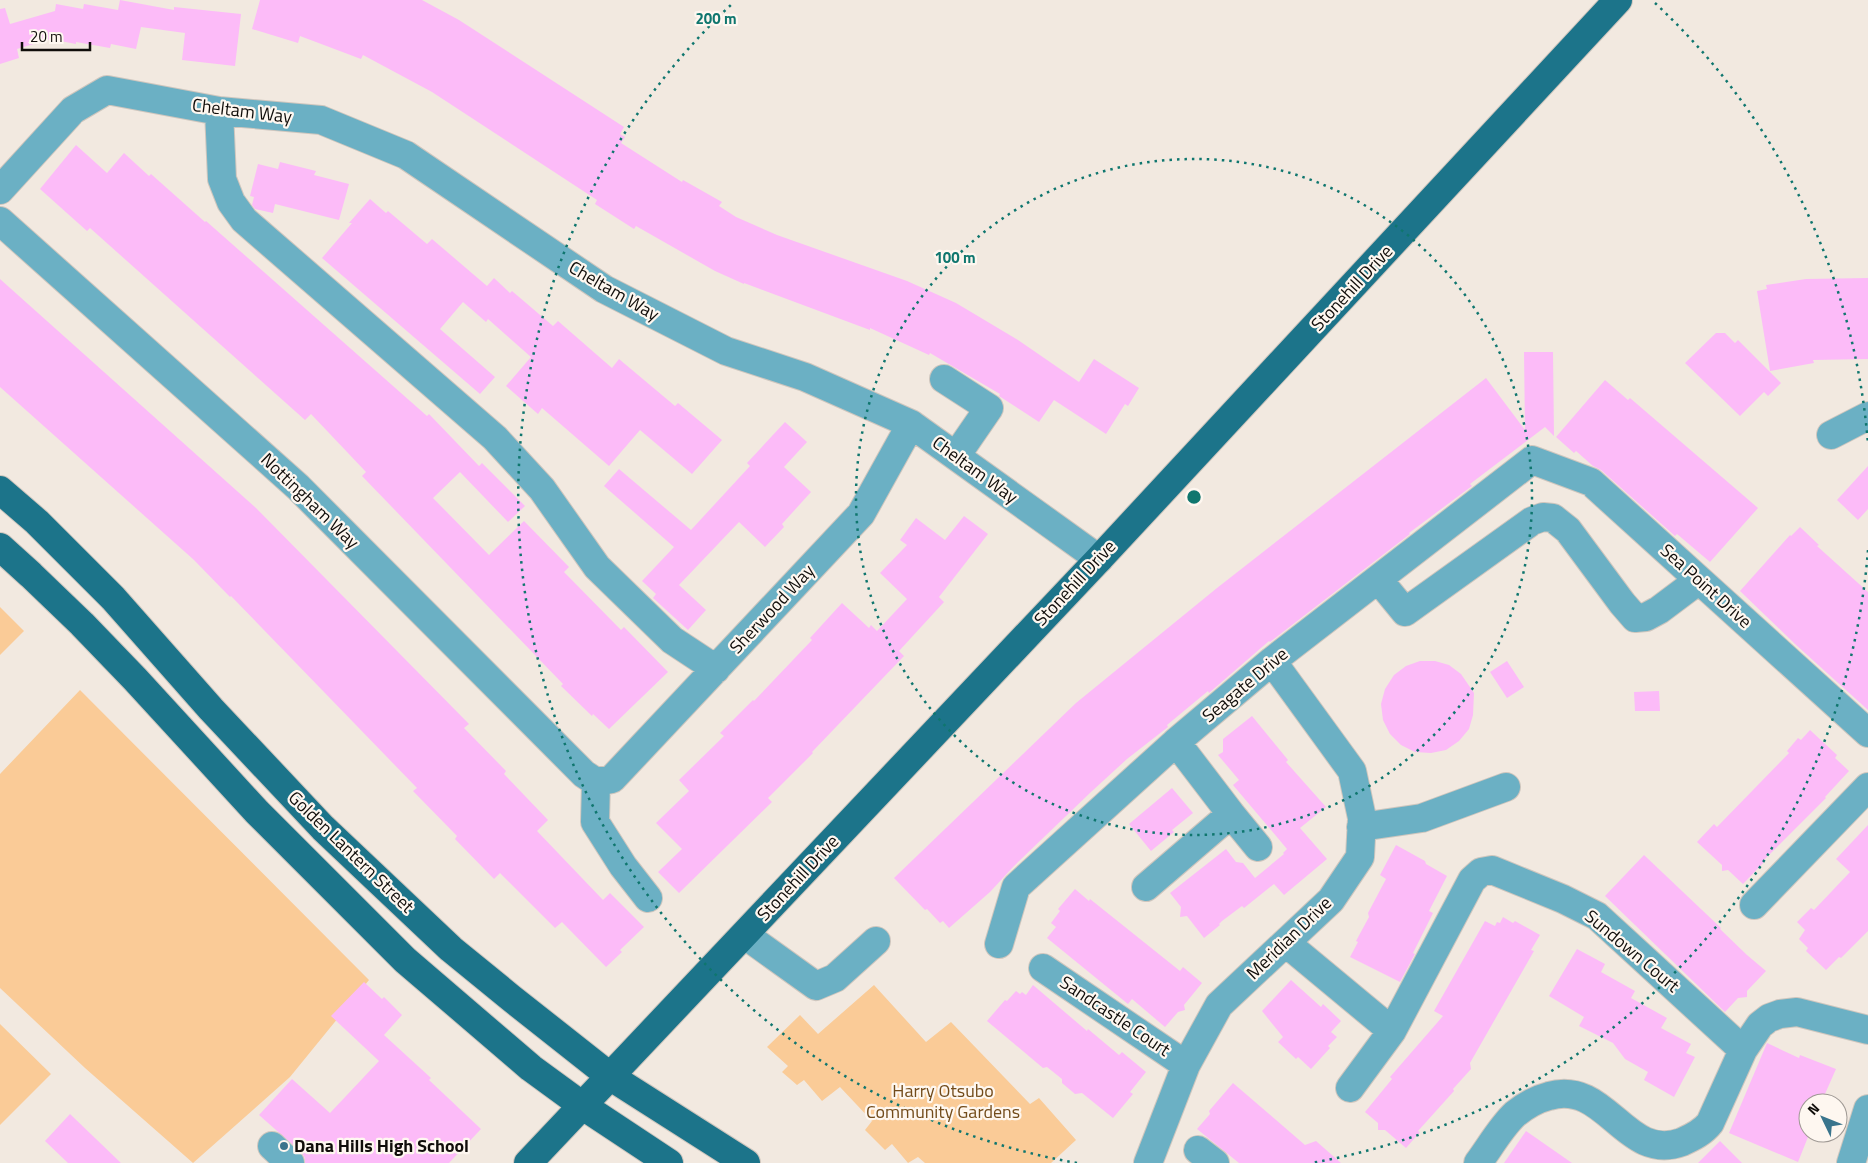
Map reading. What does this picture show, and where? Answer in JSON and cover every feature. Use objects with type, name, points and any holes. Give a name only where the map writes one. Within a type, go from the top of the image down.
[{"type":"main road","name":"Stonehill Drive","points":[[528,1163],[1099,558],[1618,0]]},
{"type":"main road","name":"Golden Lantern Street","points":[[0,490],[37,522],[114,598],[211,709],[324,828],[451,948],[510,998],[611,1077],[746,1163]]},
{"type":"main road","name":"Golden Lantern Street","points":[[0,547],[88,631],[257,812],[404,960],[511,1052],[583,1106],[669,1163]]},
{"type":"street","name":"Cheltam Way","points":[[0,190],[73,110],[107,90],[219,111],[321,120],[406,155],[604,289],[726,351],[805,376],[912,424],[1099,558]]},
{"type":"street","points":[[219,111],[222,179],[231,202],[244,220],[496,438],[542,489],[597,567],[672,640],[716,670]]},
{"type":"street","name":"Nottingham Way","points":[[0,221],[298,487],[584,774],[604,780]]},
{"type":"street","points":[[944,379],[989,408],[956,456]]},
{"type":"street","points":[[1831,434],[1868,416]]},
{"type":"street","name":"Sherwood Way","points":[[604,780],[716,670],[861,514],[912,424]]},
{"type":"street","name":"Seagate Drive","points":[[999,944],[1016,887],[1176,742],[1272,661],[1532,460]]},
{"type":"street","name":"Sea Point Drive","points":[[1532,460],[1590,482],[1868,733]]},
{"type":"street","points":[[1378,579],[1405,612],[1532,521],[1554,518],[1568,530],[1635,618],[1646,617],[1652,614],[1699,580]]},
{"type":"street","name":"Meridian Drive","points":[[1148,1163],[1186,1065],[1219,1005],[1331,900],[1360,857],[1362,818],[1352,770],[1272,661]]},
{"type":"street","points":[[1176,742],[1230,814],[1258,847]]},
{"type":"street","points":[[604,780],[595,822],[623,866],[648,898]]},
{"type":"street","points":[[1754,906],[1868,786]]},
{"type":"street","points":[[1361,827],[1422,818],[1506,787]]},
{"type":"street","points":[[1146,888],[1230,814]]},
{"type":"street","name":"Sundown Court","points":[[1350,1088],[1392,1032],[1468,887],[1481,872],[1492,870],[1563,899],[1596,916],[1743,1050]]},
{"type":"street","points":[[745,935],[816,986],[835,978],[876,941]]},
{"type":"street","points":[[1286,943],[1392,1032]]},
{"type":"street","name":"Sandcastle Court","points":[[1043,968],[1186,1065]]},
{"type":"street","points":[[1478,1163],[1515,1114],[1538,1099],[1565,1093],[1572,1093],[1583,1097],[1644,1142],[1660,1146],[1673,1145],[1702,1132],[1710,1123],[1743,1050],[1760,1025],[1769,1018],[1780,1014],[1797,1012],[1868,1030]]},
{"type":"street","points":[[1851,1163],[1868,1109]]},
{"type":"green space","points":[[0,607],[24,631],[0,655]]},
{"type":"green space","points":[[80,690],[369,980],[290,1077],[193,1163],[85,1068],[0,988],[0,774]]},
{"type":"green space","name":"Harry Otsubo Community Gardens","points":[[874,985],[926,1042],[951,1022],[1030,1104],[1039,1098],[1076,1140],[1051,1163],[925,1163],[918,1157],[908,1163],[892,1144],[885,1150],[865,1130],[872,1121],[840,1087],[822,1101],[804,1080],[797,1085],[782,1072],[788,1066],[767,1047],[800,1015],[818,1034]]},
{"type":"green space","points":[[0,1024],[51,1074],[0,1125]]},
{"type":"building","points":[[120,0],[174,10],[174,7],[241,14],[235,66],[182,60],[185,33],[141,27],[136,49],[111,44],[110,48],[50,39],[17,49],[19,58],[0,64],[0,9],[5,8],[10,24],[55,11],[56,4],[83,9],[84,4],[118,10]]},
{"type":"building","points":[[260,0],[422,0],[459,20],[624,127],[620,134],[625,137],[621,143],[682,182],[683,180],[722,202],[719,206],[736,217],[777,235],[907,281],[956,303],[1018,340],[1079,382],[1094,359],[1139,388],[1128,406],[1125,404],[1106,434],[1054,400],[1039,422],[999,396],[1000,394],[930,353],[929,355],[870,328],[870,330],[744,284],[715,271],[636,226],[634,229],[595,204],[597,200],[432,92],[363,55],[361,59],[300,36],[298,43],[252,29]]},
{"type":"building","points":[[76,145],[107,173],[124,153],[149,176],[151,174],[206,221],[427,416],[429,414],[479,466],[482,463],[525,506],[508,522],[460,472],[433,498],[489,555],[524,521],[569,567],[564,572],[621,630],[624,627],[668,672],[609,729],[593,714],[592,716],[561,686],[563,684],[362,476],[366,472],[311,414],[305,420],[90,228],[87,231],[40,189]]},
{"type":"building","points":[[280,162],[316,171],[314,175],[349,184],[339,220],[275,204],[273,213],[255,209],[252,205],[254,197],[250,196],[258,164],[278,169]]},
{"type":"building","points":[[370,199],[386,213],[388,211],[427,244],[432,239],[487,286],[494,278],[510,293],[512,291],[553,326],[558,321],[612,368],[619,359],[675,406],[678,403],[722,440],[692,474],[640,430],[609,466],[542,408],[538,414],[506,386],[531,357],[488,319],[486,322],[463,302],[440,329],[495,377],[480,394],[322,258]]},
{"type":"building","points":[[1868,278],[1868,359],[1813,360],[1814,363],[1770,371],[1757,291],[1767,289],[1766,285],[1806,279]]},
{"type":"building","points":[[0,279],[256,508],[469,724],[464,728],[506,771],[504,774],[548,820],[537,831],[603,900],[610,893],[644,927],[620,950],[622,952],[606,967],[562,922],[555,928],[500,873],[494,879],[455,839],[457,836],[413,791],[417,788],[231,596],[194,560],[0,387]]},
{"type":"building","points":[[1716,333],[1725,333],[1735,343],[1738,340],[1781,383],[1768,396],[1764,392],[1740,416],[1685,363]]},
{"type":"building","points":[[1524,352],[1553,352],[1554,436],[1545,427],[1470,484],[1472,486],[1269,641],[1209,693],[1208,691],[1167,725],[1168,727],[1127,759],[1014,866],[990,892],[949,928],[943,921],[940,923],[927,909],[925,910],[894,878],[1076,703],[1217,588],[1486,378],[1525,430]]},
{"type":"building","points":[[1605,380],[1628,400],[1630,398],[1758,508],[1710,562],[1677,534],[1675,536],[1601,470],[1593,466],[1576,451],[1574,453],[1556,437]]},
{"type":"building","points":[[785,422],[807,442],[784,467],[811,492],[782,524],[784,527],[765,547],[739,522],[679,585],[706,610],[688,630],[653,598],[656,594],[642,581],[674,547],[604,486],[619,469],[691,530],[750,466],[747,463]]},
{"type":"building","points":[[1868,466],[1868,509],[1858,520],[1837,500]]},
{"type":"building","points":[[964,516],[988,534],[939,597],[944,602],[899,651],[904,656],[768,798],[772,802],[679,893],[658,872],[682,849],[656,823],[689,791],[679,780],[724,736],[720,733],[754,701],[812,640],[810,638],[842,603],[869,628],[871,625],[877,631],[907,599],[880,573],[907,545],[900,540],[916,518],[945,540]]},
{"type":"building","points":[[1800,527],[1819,545],[1817,546],[1868,592],[1868,710],[1740,591],[1790,535]]},
{"type":"building","points":[[1420,661],[1435,661],[1449,665],[1461,674],[1474,693],[1473,715],[1469,729],[1459,741],[1446,750],[1431,753],[1415,752],[1401,745],[1390,734],[1383,720],[1381,704],[1385,689],[1394,675],[1406,666]]},
{"type":"building","points":[[1507,661],[1524,687],[1507,698],[1490,672]]},
{"type":"building","points":[[1659,691],[1660,711],[1635,711],[1634,692]]},
{"type":"building","points":[[1252,716],[1288,760],[1286,762],[1326,807],[1300,828],[1327,859],[1284,895],[1274,884],[1244,908],[1242,906],[1222,921],[1220,925],[1204,938],[1187,916],[1180,917],[1181,907],[1170,893],[1226,849],[1236,862],[1243,863],[1255,878],[1284,854],[1287,849],[1233,785],[1239,780],[1218,755],[1223,752],[1223,739]]},
{"type":"building","points":[[1810,730],[1837,755],[1835,758],[1849,771],[1826,798],[1764,860],[1743,884],[1728,870],[1722,871],[1722,865],[1697,842],[1714,824],[1717,827],[1789,753],[1787,751],[1798,738],[1801,740]]},
{"type":"building","points":[[1172,788],[1193,813],[1151,851],[1129,824]]},
{"type":"building","points":[[1868,825],[1868,931],[1826,970],[1806,951],[1808,948],[1799,939],[1805,930],[1797,922],[1811,908],[1814,910],[1850,872],[1836,859]]},
{"type":"building","points":[[1396,845],[1447,876],[1429,911],[1433,913],[1413,953],[1415,954],[1400,982],[1350,957],[1369,917],[1368,913],[1386,879],[1380,875]]},
{"type":"building","points":[[1644,855],[1766,971],[1747,991],[1747,997],[1738,998],[1725,1012],[1605,896]]},
{"type":"building","points":[[1075,889],[1180,971],[1183,967],[1202,983],[1184,1005],[1185,1010],[1178,1012],[1165,1027],[1132,999],[1128,1004],[1047,938],[1056,927],[1051,923],[1060,911],[1058,909]]},
{"type":"building","points":[[1503,917],[1513,923],[1515,921],[1540,935],[1531,950],[1534,951],[1470,1063],[1471,1069],[1418,1131],[1420,1132],[1406,1148],[1385,1130],[1378,1130],[1378,1123],[1365,1112],[1392,1079],[1390,1077],[1443,1016],[1434,1011],[1485,921],[1495,926],[1497,922],[1500,923]]},
{"type":"building","points":[[1577,949],[1605,964],[1601,972],[1635,991],[1631,998],[1667,1018],[1661,1028],[1691,1044],[1686,1053],[1695,1057],[1674,1097],[1644,1080],[1648,1072],[1625,1059],[1613,1043],[1579,1026],[1584,1017],[1549,996]]},
{"type":"building","points":[[1291,980],[1321,1007],[1323,1004],[1341,1021],[1331,1032],[1337,1037],[1328,1046],[1330,1048],[1311,1069],[1298,1057],[1296,1059],[1278,1042],[1283,1037],[1262,1011]]},
{"type":"building","points":[[364,982],[382,999],[384,997],[402,1015],[384,1035],[431,1078],[429,1080],[481,1129],[449,1163],[305,1163],[305,1158],[301,1152],[259,1115],[292,1079],[330,1113],[379,1061],[331,1016]]},
{"type":"building","points":[[1033,985],[1087,1031],[1088,1029],[1119,1055],[1122,1052],[1146,1072],[1130,1092],[1133,1094],[1113,1118],[1082,1093],[1075,1094],[1062,1083],[1062,1079],[1047,1067],[1043,1068],[987,1021],[1005,1000],[1007,1001],[1016,991],[1026,995]]},
{"type":"building","points":[[1767,1043],[1799,1058],[1800,1055],[1836,1069],[1825,1093],[1798,1093],[1798,1143],[1806,1143],[1798,1162],[1729,1133]]},
{"type":"building","points":[[1233,1083],[1305,1145],[1316,1141],[1341,1163],[1239,1163],[1197,1129],[1210,1114],[1209,1111]]},
{"type":"building","points":[[70,1114],[121,1163],[68,1163],[45,1141]]},
{"type":"building","points":[[1526,1131],[1572,1163],[1504,1163]]},
{"type":"building","points":[[1720,1141],[1742,1163],[1698,1163]]},
{"type":"place","name":"Dana Hills High School","points":[[284,1146]]}]
